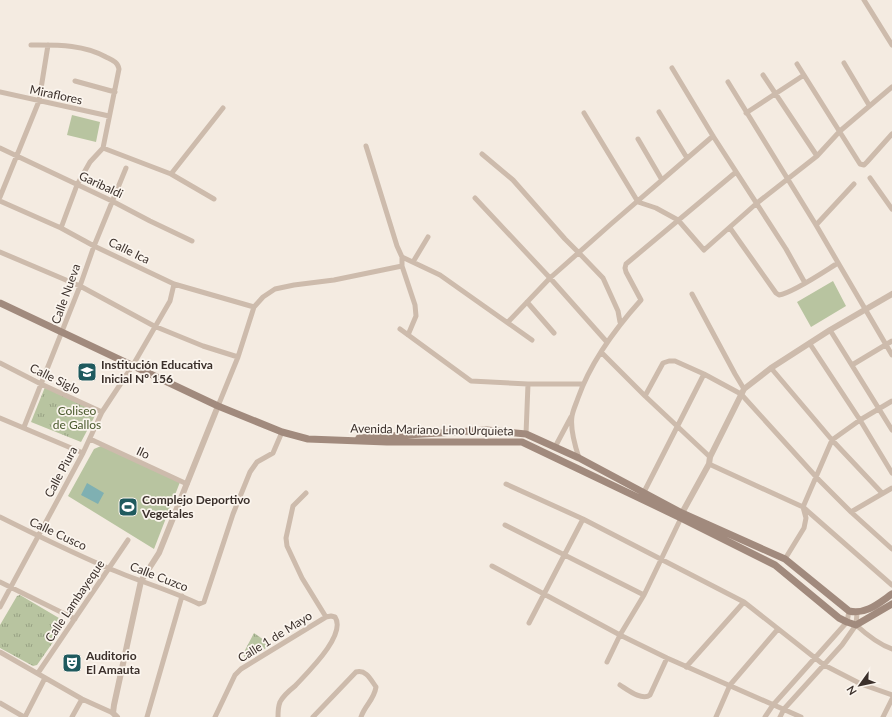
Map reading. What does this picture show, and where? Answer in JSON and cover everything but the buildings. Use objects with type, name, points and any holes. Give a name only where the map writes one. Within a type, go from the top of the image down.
[{"type":"main road","points":[[0,303],[218,406],[282,432],[308,439],[336,440]]},
{"type":"main road","name":"Avenida Mariano Lino Urquieta","points":[[336,440],[376,436],[487,430],[526,434],[579,458],[644,492],[682,516],[775,565],[839,618],[856,625]]},
{"type":"main road","name":"Avenida Mariano Lino Urquieta","points":[[336,440],[386,442],[522,442],[682,516],[785,559],[850,611],[857,613]]},
{"type":"main road","points":[[857,613],[869,609],[892,594]]},
{"type":"main road","points":[[856,625],[892,604]]},
{"type":"street","points":[[864,0],[892,45]]},
{"type":"street","points":[[31,45],[74,46],[98,52],[115,62],[119,69],[115,92],[108,116],[103,148],[90,162],[77,185],[61,228]]},
{"type":"street","points":[[0,197],[39,101],[48,45]]},
{"type":"street","points":[[844,63],[869,105]]},
{"type":"street","points":[[797,64],[858,162],[862,165],[867,162],[892,134]]},
{"type":"street","points":[[672,68],[713,136],[786,249],[805,283]]},
{"type":"street","points":[[763,75],[817,156]]},
{"type":"street","points":[[746,113],[804,75]]},
{"type":"street","points":[[75,81],[115,92]]},
{"type":"street","points":[[728,82],[816,225],[892,354]]},
{"type":"street","points":[[584,113],[638,202],[656,208],[678,220],[704,250],[757,203],[817,156],[840,131],[892,87]]},
{"type":"street","name":"Miraflores","points":[[0,92],[108,116]]},
{"type":"street","points":[[171,174],[223,108]]},
{"type":"street","points":[[659,112],[687,158]]},
{"type":"street","points":[[508,322],[550,278],[713,136]]},
{"type":"street","points":[[638,139],[662,180]]},
{"type":"street","points":[[366,146],[396,246],[402,257],[402,266],[415,305],[416,316],[408,335]]},
{"type":"street","name":"Garibaldi","points":[[0,148],[192,241]]},
{"type":"street","points":[[103,148],[171,174],[214,199]]},
{"type":"street","points":[[482,154],[513,180],[565,239],[603,278],[618,312],[620,322]]},
{"type":"street","name":"Calle Nueva","points":[[24,427],[126,168]]},
{"type":"street","points":[[555,447],[572,416],[583,384],[602,352],[606,342],[612,336],[620,322],[641,300],[626,272],[626,264],[736,172]]},
{"type":"street","points":[[870,178],[892,209]]},
{"type":"street","points":[[816,225],[854,184]]},
{"type":"street","points":[[475,198],[550,278],[606,342]]},
{"type":"street","name":"Calle Ica","points":[[0,202],[61,228],[94,246],[174,284],[254,307]]},
{"type":"street","points":[[730,228],[776,293],[779,295],[805,283],[838,262]]},
{"type":"street","points":[[413,262],[428,237]]},
{"type":"street","points":[[0,252],[80,286],[154,326],[203,346],[238,357]]},
{"type":"street","points":[[402,257],[440,274],[532,340]]},
{"type":"street","points":[[0,652],[82,699],[115,715],[141,581],[159,553],[238,357],[254,307],[263,297],[275,289],[334,280],[402,266]]},
{"type":"street","name":"Calle Piura","points":[[0,607],[83,453],[102,412],[133,365],[154,326],[170,302],[174,284]]},
{"type":"street","points":[[692,294],[743,391],[815,476],[850,512],[892,549]]},
{"type":"street","points":[[607,662],[620,635],[644,595],[709,464],[710,457],[743,391],[771,368],[830,330],[892,294]]},
{"type":"street","points":[[527,302],[554,332]]},
{"type":"street","points":[[400,329],[471,381],[528,384],[583,384]]},
{"type":"street","points":[[830,330],[892,430]]},
{"type":"street","points":[[852,365],[892,341]]},
{"type":"street","points":[[810,344],[860,420],[892,473]]},
{"type":"street","points":[[602,352],[645,396],[710,457]]},
{"type":"street","points":[[645,396],[665,362],[675,361],[743,391]]},
{"type":"street","name":"Calle Siglo","points":[[0,363],[102,412]]},
{"type":"street","points":[[771,368],[832,440],[882,493]]},
{"type":"street","points":[[644,492],[704,374]]},
{"type":"street","points":[[526,434],[528,384]]},
{"type":"street","points":[[785,559],[804,528],[806,518],[803,507],[815,476],[832,440],[860,420],[892,401]]},
{"type":"street","points":[[572,416],[574,442],[579,458]]},
{"type":"street","points":[[0,418],[83,453]]},
{"type":"street","name":"Calle Cuzco","points":[[109,568],[202,604],[204,602],[233,514],[250,472],[257,462],[273,453],[282,432]]},
{"type":"street","name":"Ilo","points":[[90,439],[187,484]]},
{"type":"street","points":[[709,464],[803,507],[892,585]]},
{"type":"street","points":[[506,484],[583,519],[744,602],[824,665],[861,684],[892,695]]},
{"type":"street","points":[[850,512],[892,488]]},
{"type":"street","points":[[278,717],[278,710],[281,700],[309,671],[334,640],[336,630],[337,620],[332,616],[326,617],[302,578],[287,546],[286,538],[292,506],[306,493]]},
{"type":"street","name":"Calle Cusco","points":[[0,517],[109,568]]},
{"type":"street","points":[[529,622],[583,519]]},
{"type":"street","points":[[505,525],[644,595]]},
{"type":"street","name":"Calle Lambayeque","points":[[38,673],[128,540]]},
{"type":"street","points":[[492,566],[620,635],[667,658],[801,717]]},
{"type":"street","points":[[0,582],[11,586],[75,619]]},
{"type":"street","points":[[148,717],[182,596]]},
{"type":"street","points":[[686,666],[744,602]]},
{"type":"street","points":[[765,717],[773,705],[847,622],[850,611]]},
{"type":"street","points":[[780,717],[784,709],[842,645],[856,625],[857,613]]},
{"type":"street","name":"Calle 1 de Mayo","points":[[215,717],[235,675],[241,669],[326,617]]},
{"type":"street","points":[[856,625],[869,637],[885,647],[892,649]]},
{"type":"street","points":[[716,717],[730,685],[778,629]]},
{"type":"street","points":[[620,685],[642,697],[647,697],[650,695],[667,658]]},
{"type":"street","points":[[313,717],[356,672],[360,670],[365,672],[376,687],[374,695],[361,717]]},
{"type":"street","points":[[0,703],[24,717],[45,678]]},
{"type":"street","points":[[72,717],[82,699]]},
{"type":"street","points":[[883,717],[892,699]]},
{"type":"green space","points":[[72,115],[100,122],[96,142],[67,135]]},
{"type":"green space","points":[[833,281],[846,306],[811,327],[797,302]]},
{"type":"green space","name":"Coliseo de Gallos","points":[[45,387],[97,412],[81,442],[31,422]]},
{"type":"green space","name":"Complejo Deportivo Vegetales","points":[[101,446],[180,482],[154,549],[68,496],[94,449]]},
{"type":"green space","points":[[20,595],[64,621],[65,625],[37,665],[33,666],[0,648],[0,625],[17,596]]},
{"type":"green space","points":[[254,633],[271,645],[246,660],[243,654]]},
{"type":"water","points":[[87,483],[104,493],[98,504],[81,495]]},
{"type":"place","name":"Institución Educativa Inicial Nº 156","points":[[87,372]]},
{"type":"place","name":"Complejo Deportivo Vegetales","points":[[128,507]]},
{"type":"place","name":"Auditorio El Amauta","points":[[72,663]]}]
